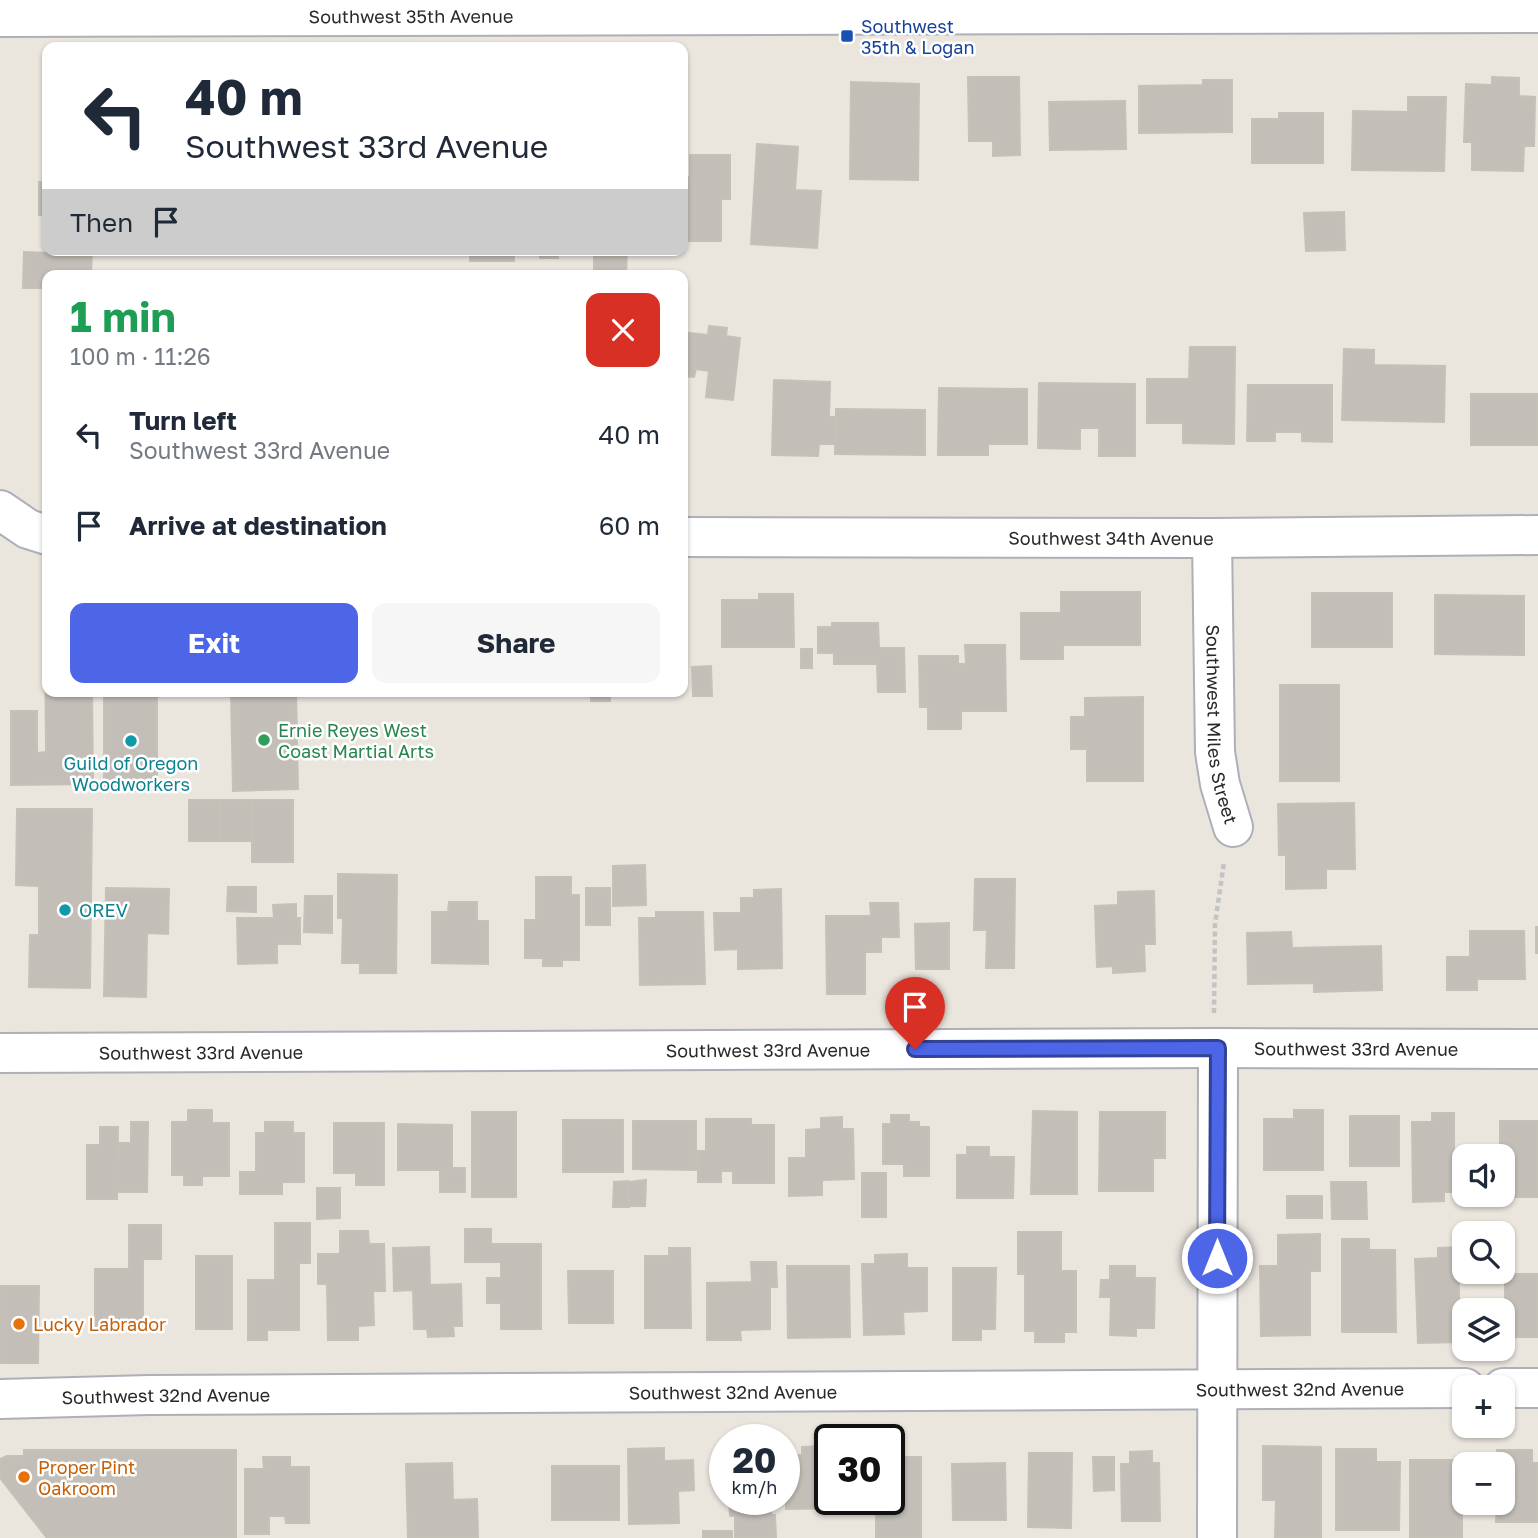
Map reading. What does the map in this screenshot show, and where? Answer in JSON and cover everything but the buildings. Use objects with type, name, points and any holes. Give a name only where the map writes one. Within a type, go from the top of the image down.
[{"type":"street","name":"Southwest 35th Avenue","points":[[5,18],[433,8],[1538,13]]},
{"type":"street","points":[[0,510],[28,529],[42,533]]},
{"type":"street","name":"Southwest 34th Avenue","points":[[688,537],[1212,538],[1538,535]]},
{"type":"street","name":"Southwest Miles Street","points":[[1212,538],[1215,752],[1220,784],[1233,827]]},
{"type":"street","points":[[1217,1538],[1218,1048]]},
{"type":"street","name":"Southwest 33rd Avenue","points":[[0,1053],[1538,1049]]},
{"type":"street","name":"Southwest 32nd Avenue","points":[[0,1399],[149,1395],[1452,1388]]},
{"type":"street","points":[[1515,1388],[1538,1388]]},
{"type":"path","name":"Southwest Miles Street","points":[[1218,1048],[1213,990],[1215,924],[1224,855],[1233,827]]},
{"type":"place","name":"Southwest 35th & Logan","points":[[847,36]]},
{"type":"place","name":"Ernie Reyes West Coast Martial Arts","points":[[264,740]]},
{"type":"place","name":"Guild of Oregon Woodworkers","points":[[131,741]]},
{"type":"place","name":"OREV","points":[[65,910]]},
{"type":"place","name":"Lucky Labrador","points":[[19,1324]]},
{"type":"place","name":"Proper Pint Oakroom","points":[[24,1477]]},
{"type":"route","points":[[915,1049],[1218,1048],[1217,1258]]}]
